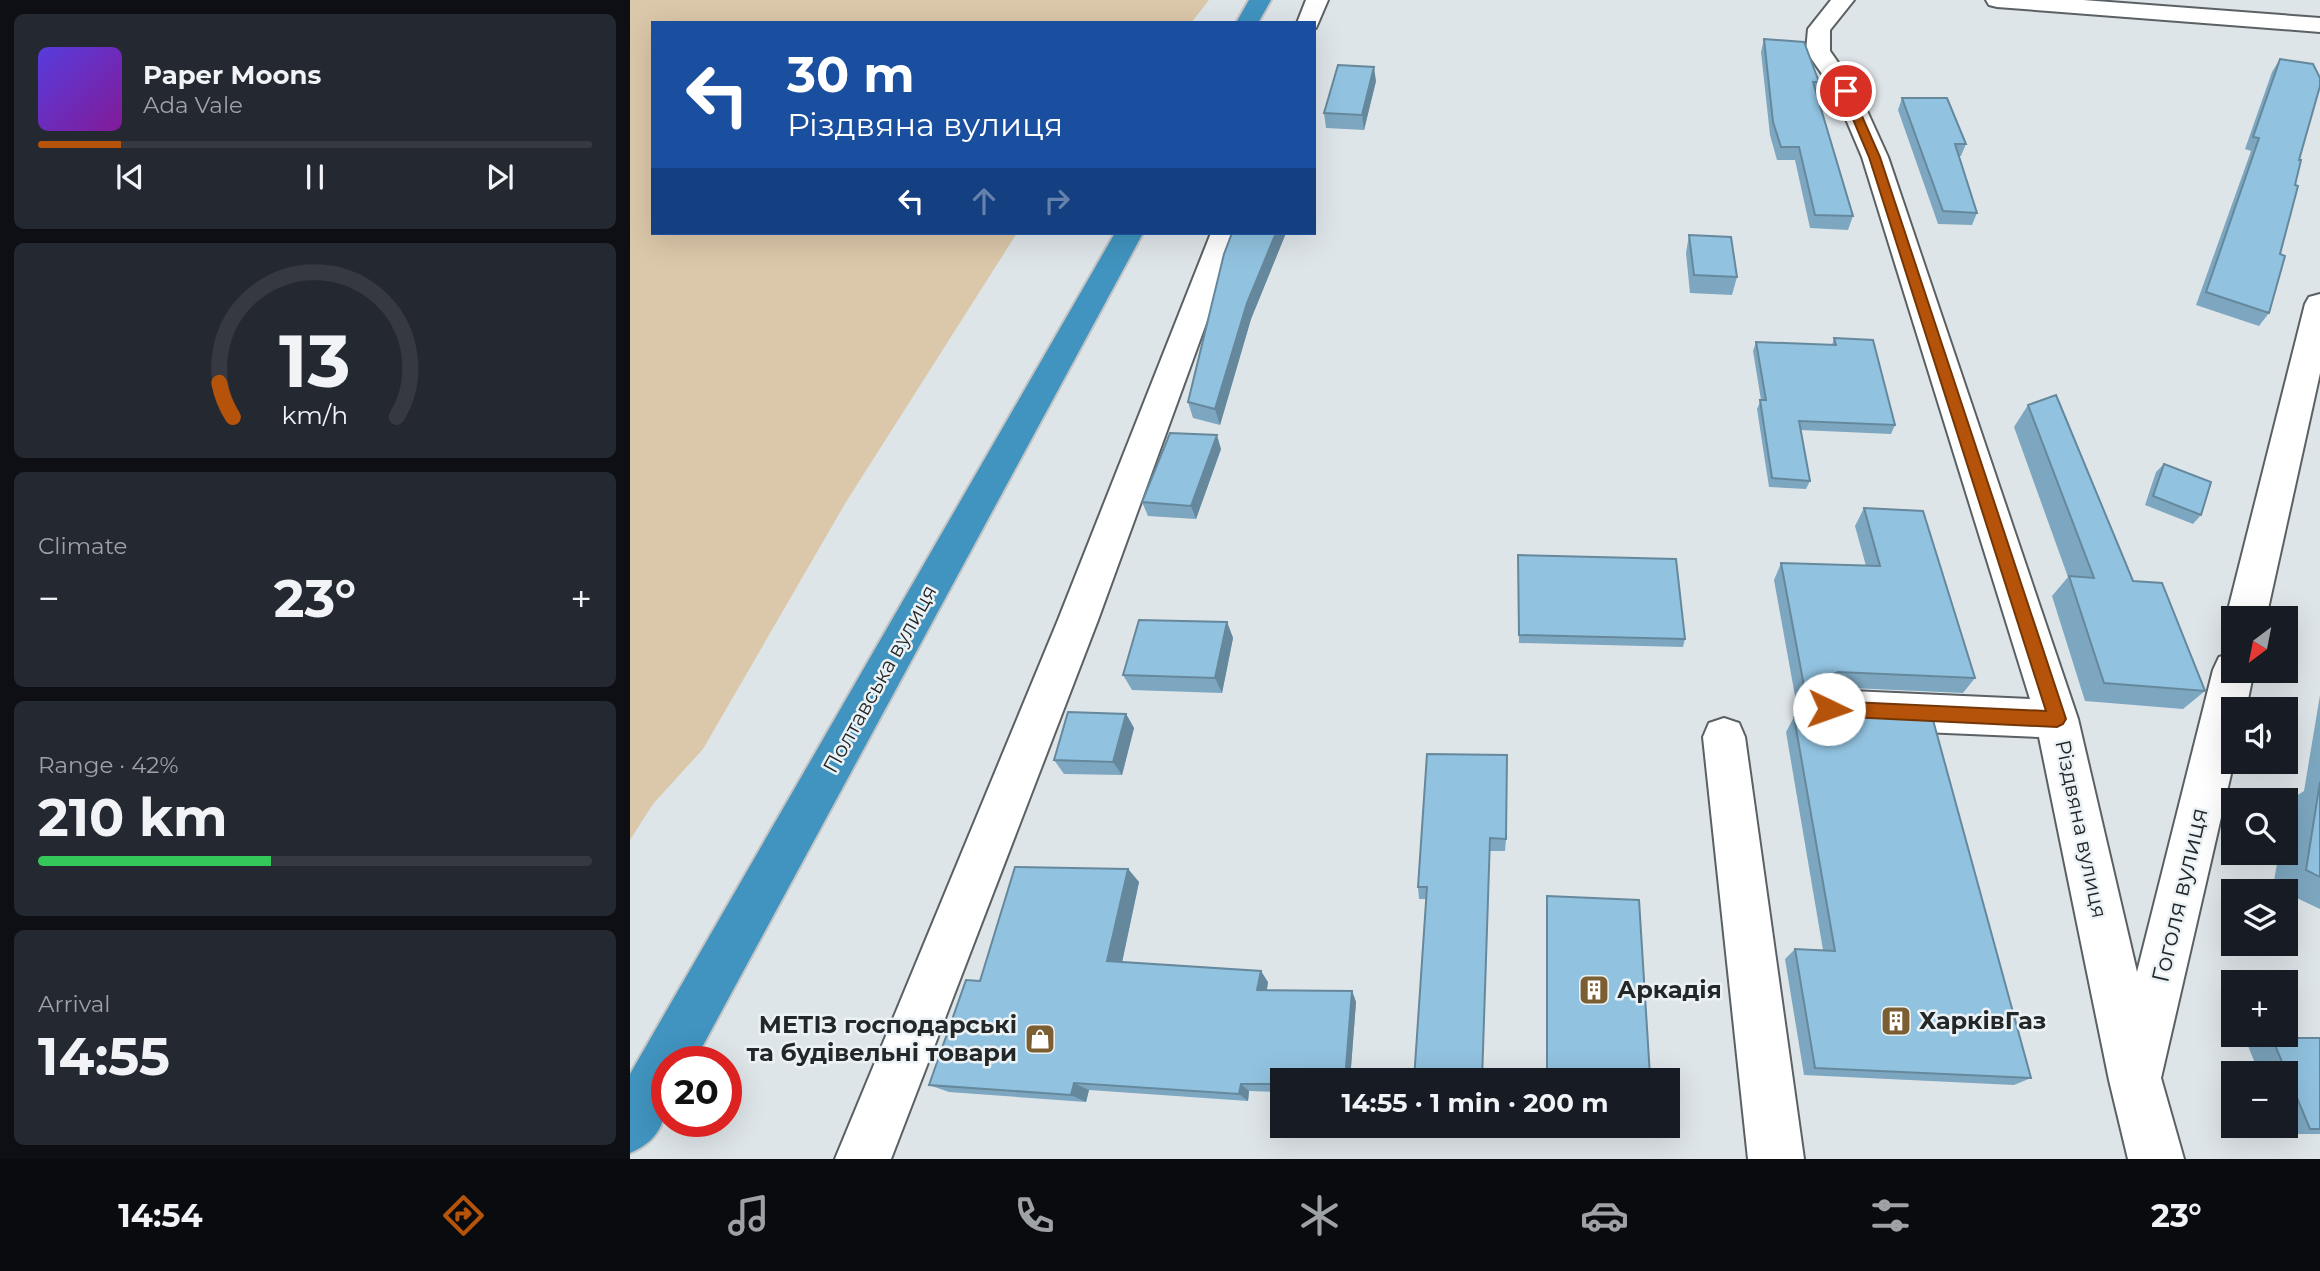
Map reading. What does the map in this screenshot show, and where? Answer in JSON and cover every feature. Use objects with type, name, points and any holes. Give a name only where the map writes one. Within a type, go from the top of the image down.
[{"type":"highway","points":[[1248,21],[1260,0]]},
{"type":"highway","name":"Полтавська вулиця","points":[[630,1126],[1128,235]]},
{"type":"street","points":[[1309,21],[1317,0]]},
{"type":"street","name":"Різдвяна вулиця","points":[[1843,0],[1819,29],[1818,51],[1846,91],[1875,157],[2057,719],[2135,1080],[2155,1159]]},
{"type":"street","points":[[1997,0],[2310,25],[2320,47]]},
{"type":"street","points":[[863,1159],[1078,620],[1224,235]]},
{"type":"street","points":[[2249,606],[2320,303]]},
{"type":"street","name":"Гоголя вулиця","points":[[2135,1080],[2231,683]]},
{"type":"street","points":[[1829,709],[2057,719]]},
{"type":"street","points":[[1724,737],[1776,1159]]},
{"type":"shaded area","points":[[630,0],[1209,0],[1193,21],[651,21],[651,235],[1016,235],[846,502],[703,749],[653,804],[630,840]]},
{"type":"building","points":[[1764,39],[1804,42],[1819,82],[1813,82],[1853,216],[1815,215],[1799,147],[1781,147],[1773,122]]},
{"type":"building","points":[[2280,59],[2313,64],[2320,78],[2320,86],[2299,160],[2295,185],[2298,186],[2280,254],[2285,256],[2269,313],[2206,292],[2259,138],[2253,137]]},
{"type":"building","points":[[1338,65],[1374,67],[1362,115],[1324,113]]},
{"type":"building","points":[[1902,98],[1947,98],[1966,144],[1955,144],[1977,213],[1943,211]]},
{"type":"building","points":[[1231,235],[1275,235],[1247,303],[1215,409],[1188,402],[1224,254]]},
{"type":"building","points":[[1689,235],[1731,237],[1737,277],[1694,275]]},
{"type":"building","points":[[1834,338],[1873,340],[1895,425],[1799,421],[1810,481],[1772,478],[1760,400],[1766,400],[1756,342],[1836,345]]},
{"type":"building","points":[[2056,395],[2133,581],[2162,583],[2205,691],[2104,683],[2069,576],[2094,578],[2028,405]]},
{"type":"building","points":[[1170,433],[1217,435],[1191,506],[1142,502]]},
{"type":"building","points":[[2164,464],[2211,482],[2201,515],[2153,496]]},
{"type":"building","points":[[1864,508],[1923,511],[1975,678],[1838,672],[1820,680],[1814,695],[1822,710],[1838,716],[1933,720],[2031,1078],[1815,1068],[1795,949],[1835,951],[1794,717],[1810,718],[1781,563],[1880,566]]},
{"type":"building","points":[[1518,555],[1676,559],[1685,639],[1519,635]]},
{"type":"building","points":[[1139,620],[1227,622],[1215,678],[1123,675]]},
{"type":"building","points":[[1068,712],[1126,714],[1113,762],[1054,760]]},
{"type":"building","points":[[1427,754],[1507,755],[1506,839],[1490,838],[1482,1068],[1415,1068],[1427,887],[1418,887]]},
{"type":"building","points":[[2320,782],[2320,877],[2306,870]]},
{"type":"building","points":[[1015,867],[1128,869],[1107,961],[1261,971],[1257,990],[1352,991],[1346,1068],[1270,1068],[1270,1084],[1241,1084],[1239,1094],[1074,1083],[1071,1095],[929,1085],[966,980],[980,981]]},
{"type":"building","name":"Аркадія","points":[[1547,896],[1639,900],[1650,1068],[1547,1068]]},
{"type":"building","points":[[2298,1038],[2320,1038],[2320,1129],[2310,1129],[2298,1100],[2298,1061],[2282,1061],[2276,1047],[2298,1047]]},
{"type":"place","name":"Аркадія","points":[[1594,990]]},
{"type":"place","name":"ХарківГаз","points":[[1896,1021]]},
{"type":"place","name":"МЕТІЗ господарські та будівельні товари","points":[[1040,1039]]},
{"type":"route","points":[[1829,709],[2057,719],[1875,157],[1846,91]]}]
